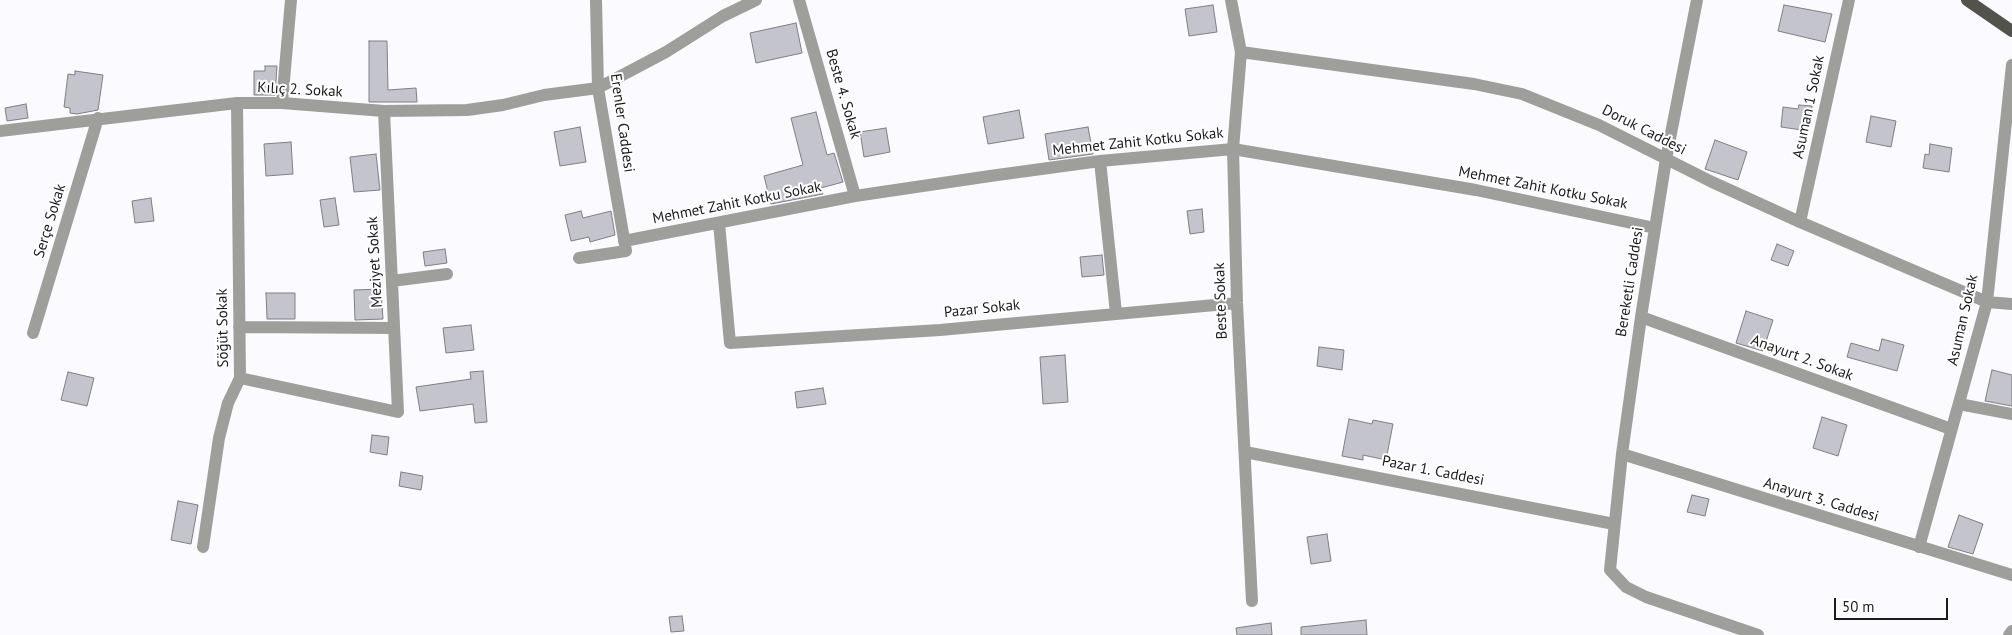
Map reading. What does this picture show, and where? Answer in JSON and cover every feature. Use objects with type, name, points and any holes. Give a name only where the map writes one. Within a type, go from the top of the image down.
[{"type":"main road","points":[[1967,0],[2012,31]]},
{"type":"street","points":[[282,102],[291,0]]},
{"type":"street","name":"Erenler Caddesi","points":[[596,0],[598,88],[625,246]]},
{"type":"street","points":[[598,88],[666,52],[722,16],[756,0]]},
{"type":"street","name":"Beste 4. Sokak","points":[[799,0],[855,196]]},
{"type":"street","name":"Beste Sokak","points":[[1231,0],[1241,52],[1233,149],[1237,303],[1252,601]]},
{"type":"street","name":"Bereketli Caddesi","points":[[1697,0],[1666,159],[1641,317],[1622,454],[1610,570],[1626,587],[1646,597],[1758,635]]},
{"type":"street","name":"Asuman 1 Sokak","points":[[1800,222],[1849,0]]},
{"type":"street","name":"Doruk Caddesi","points":[[1241,52],[1474,84],[1522,94],[1599,125],[1666,159],[1800,222],[1987,302],[2012,304]]},
{"type":"street","name":"Asuman Sokak","points":[[1919,547],[1987,302],[2012,64]]},
{"type":"street","name":"Kılıç 2. Sokak","points":[[0,131],[236,103],[282,102],[384,111],[468,110],[503,105],[544,95],[598,88]]},
{"type":"street","name":"Söğüt Sokak","points":[[203,546],[219,438],[228,404],[240,378],[236,103]]},
{"type":"street","name":"Meziyet Sokak","points":[[240,378],[398,412],[384,111]]},
{"type":"street","name":"Serçe Sokak","points":[[33,333],[98,118]]},
{"type":"street","name":"Mehmet Zahit Kotku Sokak","points":[[579,258],[719,223],[855,196],[1100,161],[1233,149],[1476,190],[1655,228]]},
{"type":"street","points":[[1100,161],[1116,312]]},
{"type":"street","name":"Pazar Sokak","points":[[719,223],[730,343],[940,330],[1116,312],[1237,303]]},
{"type":"street","points":[[392,281],[447,274]]},
{"type":"street","name":"Anayurt 2. Sokak","points":[[1641,317],[1951,429]]},
{"type":"street","points":[[239,327],[394,328]]},
{"type":"street","points":[[1959,404],[2012,414]]},
{"type":"street","name":"Pazar 1. Caddesi","points":[[1245,452],[1614,524]]},
{"type":"street","name":"Anayurt 3. Caddesi","points":[[1622,454],[2012,575]]},
{"type":"street","points":[[2009,635],[2012,631]]},
{"type":"building","points":[[1213,5],[1217,32],[1189,36],[1185,9]]},
{"type":"building","points":[[1784,5],[1832,14],[1825,42],[1778,31]]},
{"type":"building","points":[[796,23],[802,53],[756,63],[750,33]]},
{"type":"building","points":[[369,41],[387,41],[388,90],[416,88],[417,102],[369,102]]},
{"type":"building","points":[[265,66],[277,66],[275,95],[254,95],[254,71],[265,71]]},
{"type":"building","points":[[75,71],[103,75],[98,110],[77,114],[70,113],[70,108],[64,107],[68,74],[75,75]]},
{"type":"building","points":[[26,104],[28,118],[7,121],[5,108]]},
{"type":"building","points":[[1799,105],[1812,106],[1809,131],[1781,127],[1783,107],[1798,109]]},
{"type":"building","points":[[1019,110],[1024,138],[988,144],[983,117]]},
{"type":"building","points":[[816,112],[827,155],[834,153],[843,182],[821,188],[823,194],[771,204],[764,176],[803,165],[791,118]]},
{"type":"building","points":[[1871,116],[1896,121],[1891,147],[1866,142]]},
{"type":"building","points":[[580,127],[586,162],[560,166],[554,132]]},
{"type":"building","points":[[1088,127],[1093,154],[1049,160],[1045,134]]},
{"type":"building","points":[[886,128],[890,152],[864,157],[860,132]]},
{"type":"building","points":[[1715,140],[1747,152],[1738,180],[1705,169]]},
{"type":"building","points":[[291,142],[293,174],[266,176],[264,144]]},
{"type":"building","points":[[1930,144],[1952,148],[1949,172],[1923,168],[1925,154],[1929,155]]},
{"type":"building","points":[[376,154],[380,190],[354,192],[350,157]]},
{"type":"building","points":[[151,198],[154,221],[135,223],[132,201]]},
{"type":"building","points":[[335,198],[339,225],[324,227],[320,200]]},
{"type":"building","points":[[1202,209],[1204,232],[1190,234],[1187,211]]},
{"type":"building","points":[[581,211],[583,218],[611,211],[615,235],[590,242],[589,237],[571,241],[565,215]]},
{"type":"building","points":[[1777,244],[1794,251],[1788,266],[1771,260]]},
{"type":"building","points":[[445,249],[447,263],[425,266],[423,252]]},
{"type":"building","points":[[1102,255],[1104,275],[1082,277],[1080,257]]},
{"type":"building","points":[[381,289],[383,319],[355,320],[354,290]]},
{"type":"building","points":[[266,293],[295,293],[295,319],[267,319]]},
{"type":"building","points":[[1746,311],[1773,320],[1763,351],[1736,343]]},
{"type":"building","points":[[471,325],[474,350],[446,353],[443,328]]},
{"type":"building","points":[[1882,339],[1904,345],[1897,371],[1847,357],[1851,343],[1879,351]]},
{"type":"building","points":[[1319,347],[1344,350],[1342,370],[1317,366]]},
{"type":"building","points":[[1065,355],[1068,402],[1043,404],[1040,357]]},
{"type":"building","points":[[1992,370],[2012,375],[2012,406],[1985,401]]},
{"type":"building","points":[[483,371],[487,422],[475,423],[473,404],[420,411],[416,387],[471,379],[470,372]]},
{"type":"building","points":[[68,372],[94,378],[87,406],[61,400]]},
{"type":"building","points":[[823,388],[826,404],[797,408],[795,392]]},
{"type":"building","points":[[1822,417],[1847,425],[1838,456],[1813,448]]},
{"type":"building","points":[[1349,419],[1372,424],[1373,420],[1393,424],[1386,460],[1363,455],[1363,460],[1342,456]]},
{"type":"building","points":[[372,435],[389,437],[387,455],[370,452]]},
{"type":"building","points":[[401,472],[423,476],[421,490],[399,486]]},
{"type":"building","points":[[1692,495],[1709,499],[1705,516],[1687,512]]},
{"type":"building","points":[[178,501],[198,505],[191,544],[171,540]]},
{"type":"building","points":[[1959,515],[1983,524],[1973,554],[1948,547]]},
{"type":"building","points":[[1327,534],[1331,561],[1311,564],[1307,537]]},
{"type":"building","points":[[682,616],[684,631],[671,632],[669,617]]},
{"type":"building","points":[[1366,620],[1367,635],[1301,635],[1301,627]]},
{"type":"building","points":[[1271,623],[1272,635],[1237,635],[1236,628]]}]
